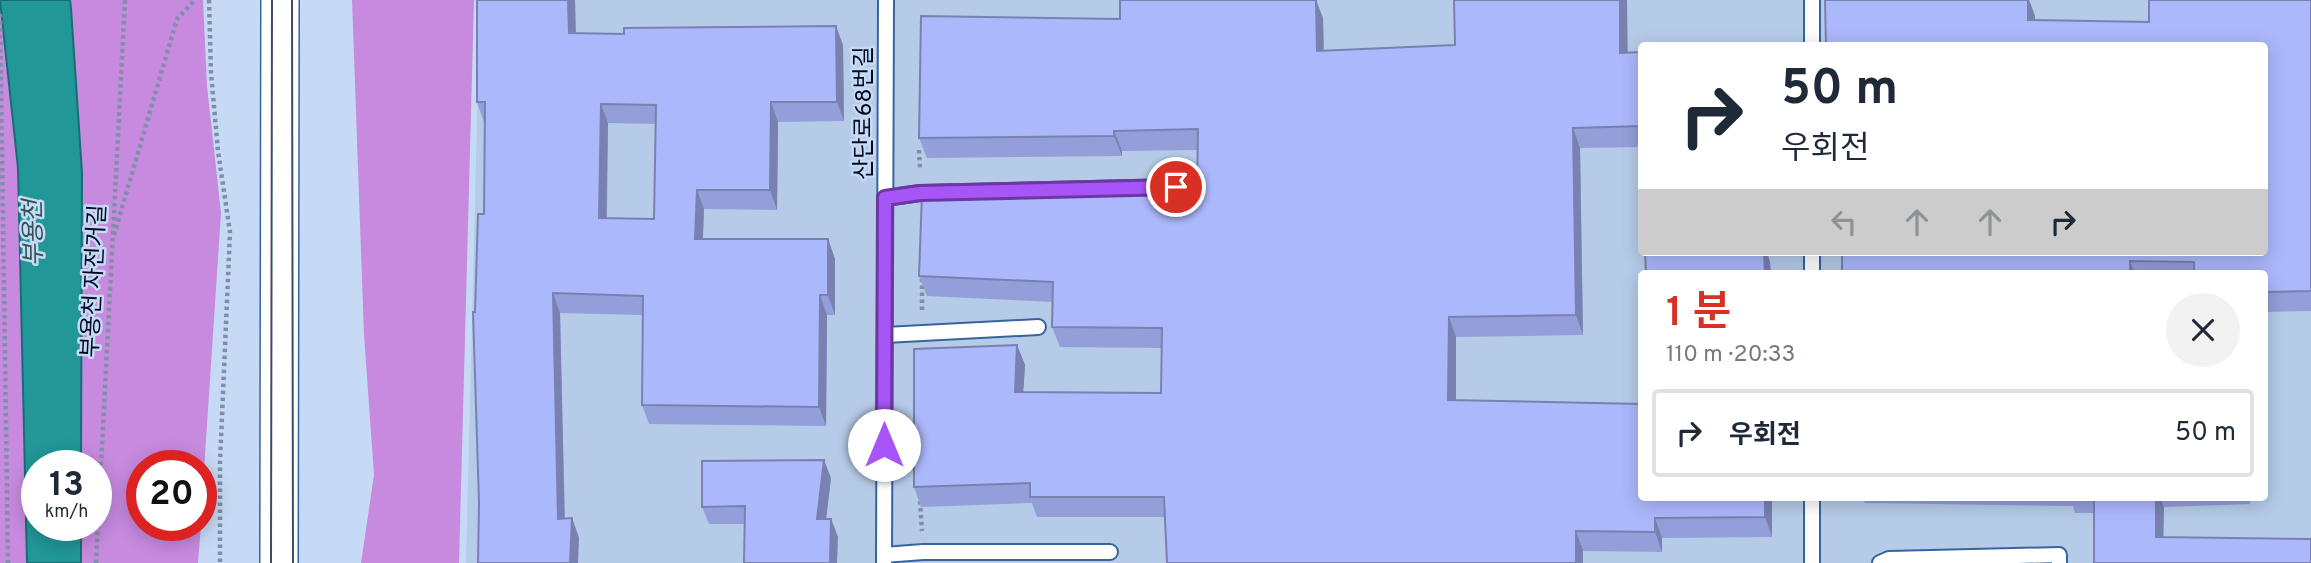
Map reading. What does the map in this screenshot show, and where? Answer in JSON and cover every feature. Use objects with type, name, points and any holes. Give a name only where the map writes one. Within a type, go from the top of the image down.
[{"type":"main road","points":[[279,0],[279,563]]},
{"type":"lane","name":"산단로68번길","points":[[884,559],[886,0]]},
{"type":"lane","points":[[1812,0],[1812,42]]},
{"type":"lane","points":[[885,198],[920,193],[1176,187]]},
{"type":"lane","points":[[885,335],[1038,327]]},
{"type":"lane","points":[[1812,501],[1812,563]]},
{"type":"lane","points":[[884,559],[923,552],[1110,552]]},
{"type":"lane","points":[[1880,563],[1889,559],[2059,555],[2059,563]]},
{"type":"path","name":"부용천 자전거길","points":[[96,563],[125,0]]},
{"type":"path","points":[[112,242],[177,19],[195,0]]},
{"type":"path","points":[[209,0],[215,112],[230,232],[220,462],[220,563]]},
{"type":"path","points":[[0,14],[8,563]]},
{"type":"path","points":[[921,265],[922,290]]},
{"type":"path","points":[[920,497],[920,510]]},
{"type":"shaded area","points":[[0,0],[203,0],[207,86],[221,213],[205,450],[126,450],[126,541],[200,541],[198,563],[0,563]]},
{"type":"shaded area","points":[[352,0],[474,0],[459,563],[361,563],[374,475],[364,335]]},
{"type":"shaded area","points":[[480,0],[2311,0],[2311,563],[466,563]]},
{"type":"water","name":"부용천","points":[[0,0],[70,0],[82,173],[81,450],[24,450],[18,168]]},
{"type":"water","points":[[26,541],[81,541],[81,563],[27,563]]},
{"type":"building","points":[[477,0],[568,0],[569,33],[624,34],[624,28],[836,26],[837,102],[771,102],[770,190],[697,190],[695,239],[828,239],[828,295],[820,295],[819,407],[642,405],[643,296],[553,293],[558,519],[572,518],[570,563],[478,563],[479,503],[473,312],[478,214],[484,214],[485,102],[477,102]],"holes":[[[601,104],[656,105],[654,219],[599,218]]]},
{"type":"building","points":[[1120,0],[1316,0],[1317,51],[1455,45],[1454,0],[1620,0],[1620,53],[1638,52],[1638,126],[1573,128],[1576,315],[1449,317],[1448,400],[1638,404],[1638,501],[1765,501],[1765,517],[1655,518],[1655,532],[1576,531],[1576,563],[1167,563],[1164,497],[1030,497],[1030,483],[914,487],[914,349],[1017,345],[1015,392],[1161,393],[1162,328],[1052,327],[1053,282],[919,276],[922,193],[1046,194],[1197,188],[1198,129],[1114,131],[1114,136],[919,138],[921,16],[1120,19]]},
{"type":"building","points":[[1825,0],[2028,0],[2028,20],[2149,22],[2149,0],[2311,0],[2311,291],[2268,292],[2268,270],[2194,270],[2194,262],[2130,261],[2130,270],[1842,270],[1842,256],[2268,256],[2268,42],[1826,42]]},
{"type":"building","points":[[1645,256],[1764,256],[1765,270],[1646,270]]},
{"type":"building","points":[[824,460],[817,519],[831,519],[830,563],[744,563],[745,506],[702,507],[702,461]]},
{"type":"building","points":[[2094,501],[2156,501],[2156,537],[2311,539],[2311,563],[2094,563]]},
{"type":"tram line","points":[[271,563],[272,0]]},
{"type":"tram line","points":[[292,0],[293,563]]},
{"type":"route","points":[[884,445],[885,198],[920,193],[1176,187]]}]
